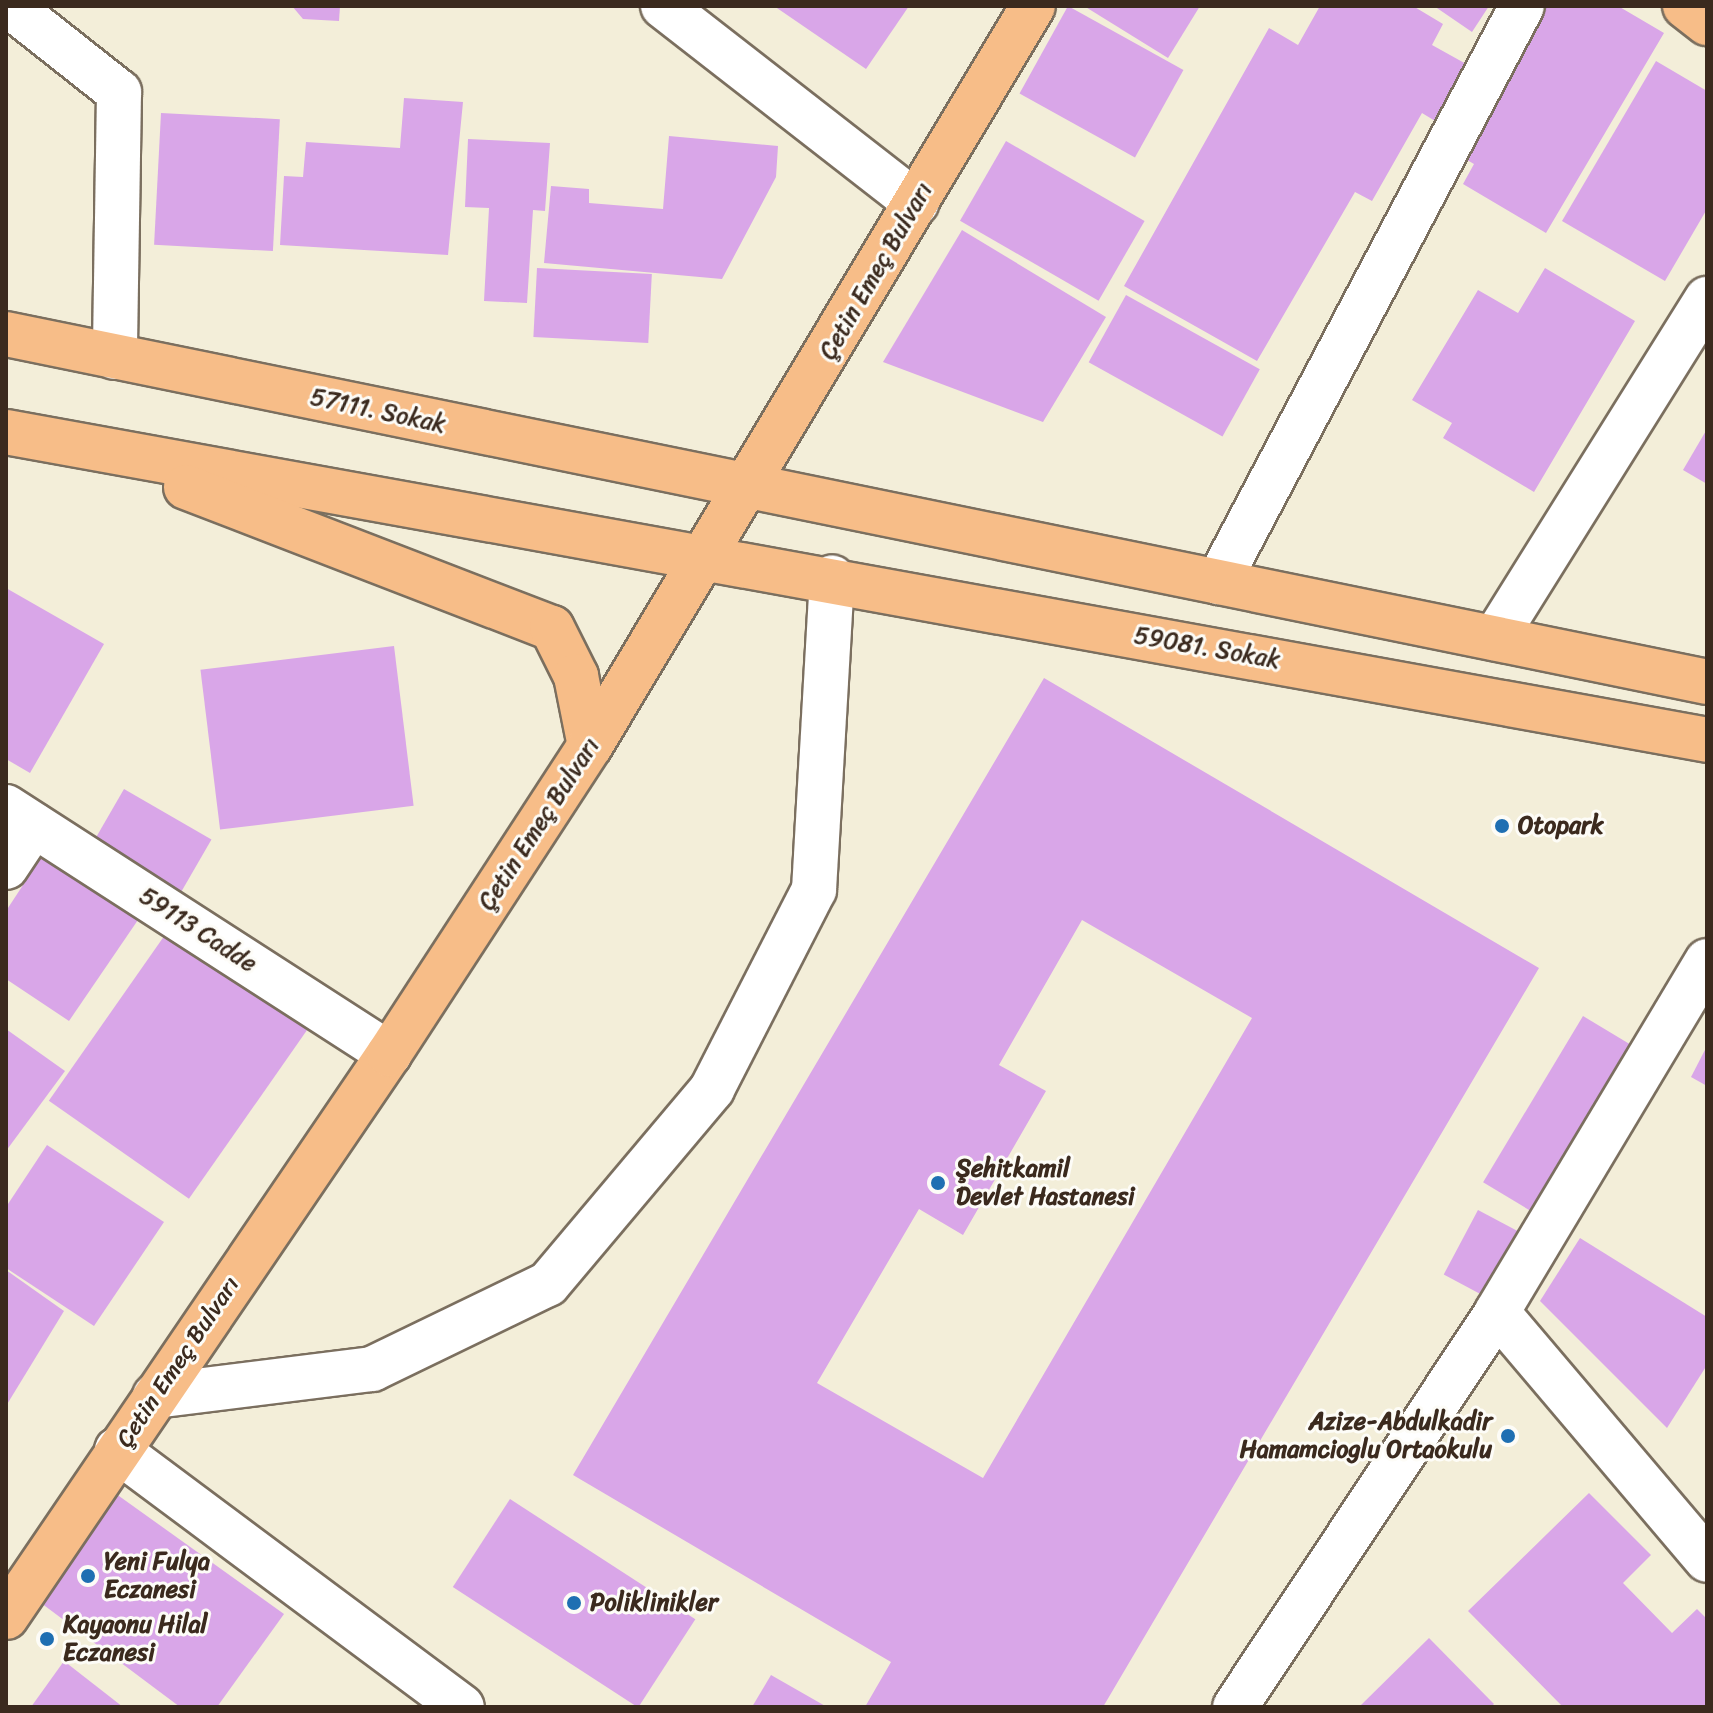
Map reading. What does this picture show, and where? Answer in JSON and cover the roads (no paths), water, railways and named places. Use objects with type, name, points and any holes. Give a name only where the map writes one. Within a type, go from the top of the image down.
[{"type":"main road","name":"Çetin Emeç Bulvarı","points":[[6,1617],[389,1054],[590,746],[750,487],[1033,6]]},
{"type":"main road","points":[[1685,6],[1707,23]]},
{"type":"main road","name":"57111. Sokak","points":[[6,334],[750,487]]},
{"type":"main road","points":[[6,432],[91,450],[552,628],[576,676],[590,746]]},
{"type":"main road","name":"59081. Sokak","points":[[91,450],[832,578],[1707,740]]},
{"type":"main road","points":[[750,487],[1707,682]]},
{"type":"street","points":[[10,6],[119,92],[115,357]]},
{"type":"street","points":[[663,6],[916,203]]},
{"type":"street","points":[[1218,582],[1522,6]]},
{"type":"street","points":[[1495,638],[1707,299]]},
{"type":"street","points":[[155,1396],[372,1369],[548,1284],[712,1089],[814,890],[832,578]]},
{"type":"street","points":[[6,867],[20,816]]},
{"type":"street","name":"59113 Cadde","points":[[20,816],[389,1054]]},
{"type":"street","points":[[1235,1707],[1497,1312],[1707,961]]},
{"type":"street","points":[[1497,1312],[1707,1560]]},
{"type":"street","points":[[117,1450],[462,1707]]},
{"type":"place","name":"Otopark","points":[[1502,826]]},
{"type":"place","name":"Şehitkamil Devlet Hastanesi","points":[[938,1183]]},
{"type":"place","name":"Azize-Abdulkadir Hamamcioglu Ortaokulu","points":[[1508,1436]]},
{"type":"place","name":"Yeni Fulya Eczanesi","points":[[88,1576]]},
{"type":"place","name":"Poliklinikler","points":[[574,1603]]},
{"type":"place","name":"Kayaonu Hilal Eczanesi","points":[[47,1639]]}]
